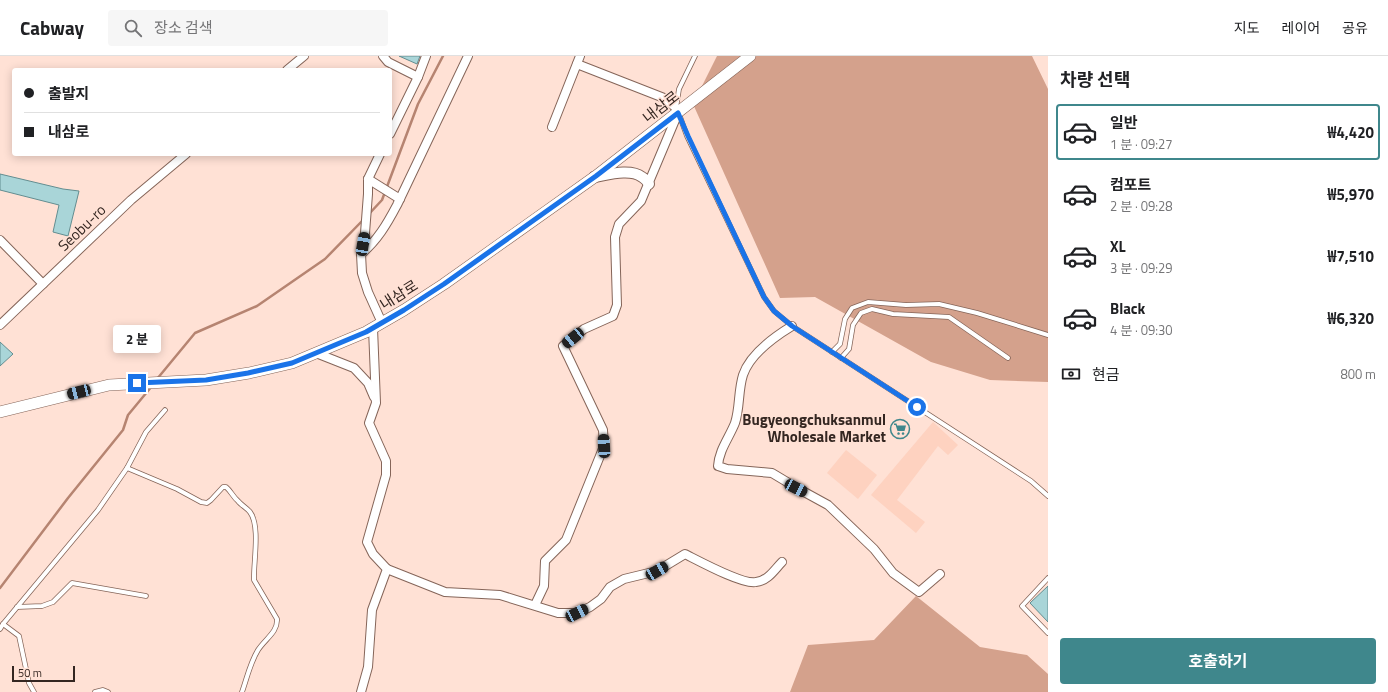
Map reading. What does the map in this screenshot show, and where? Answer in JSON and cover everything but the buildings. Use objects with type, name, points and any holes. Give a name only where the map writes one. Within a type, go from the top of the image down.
[{"type":"main road","name":"내삼로","points":[[0,412],[109,385],[206,380],[248,373],[292,363],[377,325],[404,310],[444,284],[594,177],[677,110],[750,56]]},
{"type":"street","points":[[289,68],[304,56]]},
{"type":"street","points":[[383,56],[388,62],[418,77]]},
{"type":"street","points":[[392,130],[418,77],[426,56]]},
{"type":"street","points":[[361,254],[372,245],[385,228],[468,56]]},
{"type":"street","points":[[535,605],[544,586],[545,561],[566,540],[604,446],[603,430],[563,346],[584,329],[613,316],[617,305],[615,237],[619,224],[642,202],[677,110],[664,98],[579,60],[552,127]]},
{"type":"street","name":"Seobu-ro","points":[[0,325],[131,200],[184,156]]},
{"type":"street","points":[[379,156],[370,180],[361,254],[362,273],[377,325],[376,403],[369,423],[386,461],[386,475],[367,542],[373,554],[387,569],[445,592],[500,595],[558,613],[577,613],[590,607],[601,599],[610,587],[624,579],[657,571],[685,554],[744,581],[756,583],[767,578],[782,562]]},
{"type":"street","points":[[594,177],[617,172],[634,173],[641,176],[649,184]]},
{"type":"street","points":[[370,180],[400,199]]},
{"type":"street","points":[[0,240],[43,284]]},
{"type":"street","points":[[792,326],[771,340],[752,360],[743,374],[735,422],[719,457],[718,466],[772,473],[828,505],[874,549],[893,573],[919,592],[940,574]]},
{"type":"street","points":[[316,353],[354,368],[368,383],[376,403]]},
{"type":"street","points":[[361,692],[368,667],[372,610],[387,569]]},
{"type":"lane","points":[[695,56],[679,89],[677,110],[764,297],[774,311],[792,326],[1031,481],[1048,496]]},
{"type":"lane","points":[[832,352],[840,344],[845,319],[852,308],[868,302],[906,305],[939,304],[977,313],[1048,335]]},
{"type":"lane","points":[[841,358],[849,349],[853,325],[861,313],[872,309],[893,314],[949,317],[1008,358]]},
{"type":"lane","points":[[0,629],[98,510],[127,468],[146,432],[165,410]]},
{"type":"lane","points":[[127,468],[177,489],[201,502],[207,503],[223,487],[226,487],[231,490],[240,504],[250,512],[255,523],[257,536],[254,580],[277,619],[278,624],[276,630],[265,639],[252,661],[242,692]]},
{"type":"lane","points":[[1048,578],[1022,606],[1048,633]]},
{"type":"lane","points":[[18,607],[42,606],[53,602],[72,583],[146,596]]},
{"type":"lane","points":[[3,624],[19,636],[29,683],[34,692]]},
{"type":"lane","points":[[95,692],[102,690],[108,692]]},
{"type":"shaded area","points":[[717,56],[1032,56],[1048,89],[1048,382],[990,380],[931,362],[815,297],[780,298],[693,104]]},
{"type":"shaded area","points":[[933,422],[958,445],[948,455],[938,446],[897,500],[925,522],[916,533],[871,495]]},
{"type":"shaded area","points":[[846,450],[877,475],[858,499],[827,473]]},
{"type":"shaded area","points":[[916,596],[980,647],[1027,655],[1048,674],[1048,692],[790,692],[808,645],[874,640]]},
{"type":"waterway","points":[[369,214],[382,200],[418,104],[443,56]]},
{"type":"waterway","points":[[157,379],[195,333],[257,306],[325,259],[364,219]]},
{"type":"waterway","points":[[0,588],[68,498],[123,430],[128,415],[152,386]]},
{"type":"place","name":"Bugyeongchuksanmul Wholesale Market","points":[[900,429]]},
{"type":"route","points":[[137,383],[206,380],[248,373],[292,363],[366,332],[444,284],[596,176],[678,113],[764,297],[774,311],[792,326],[917,407]]}]
